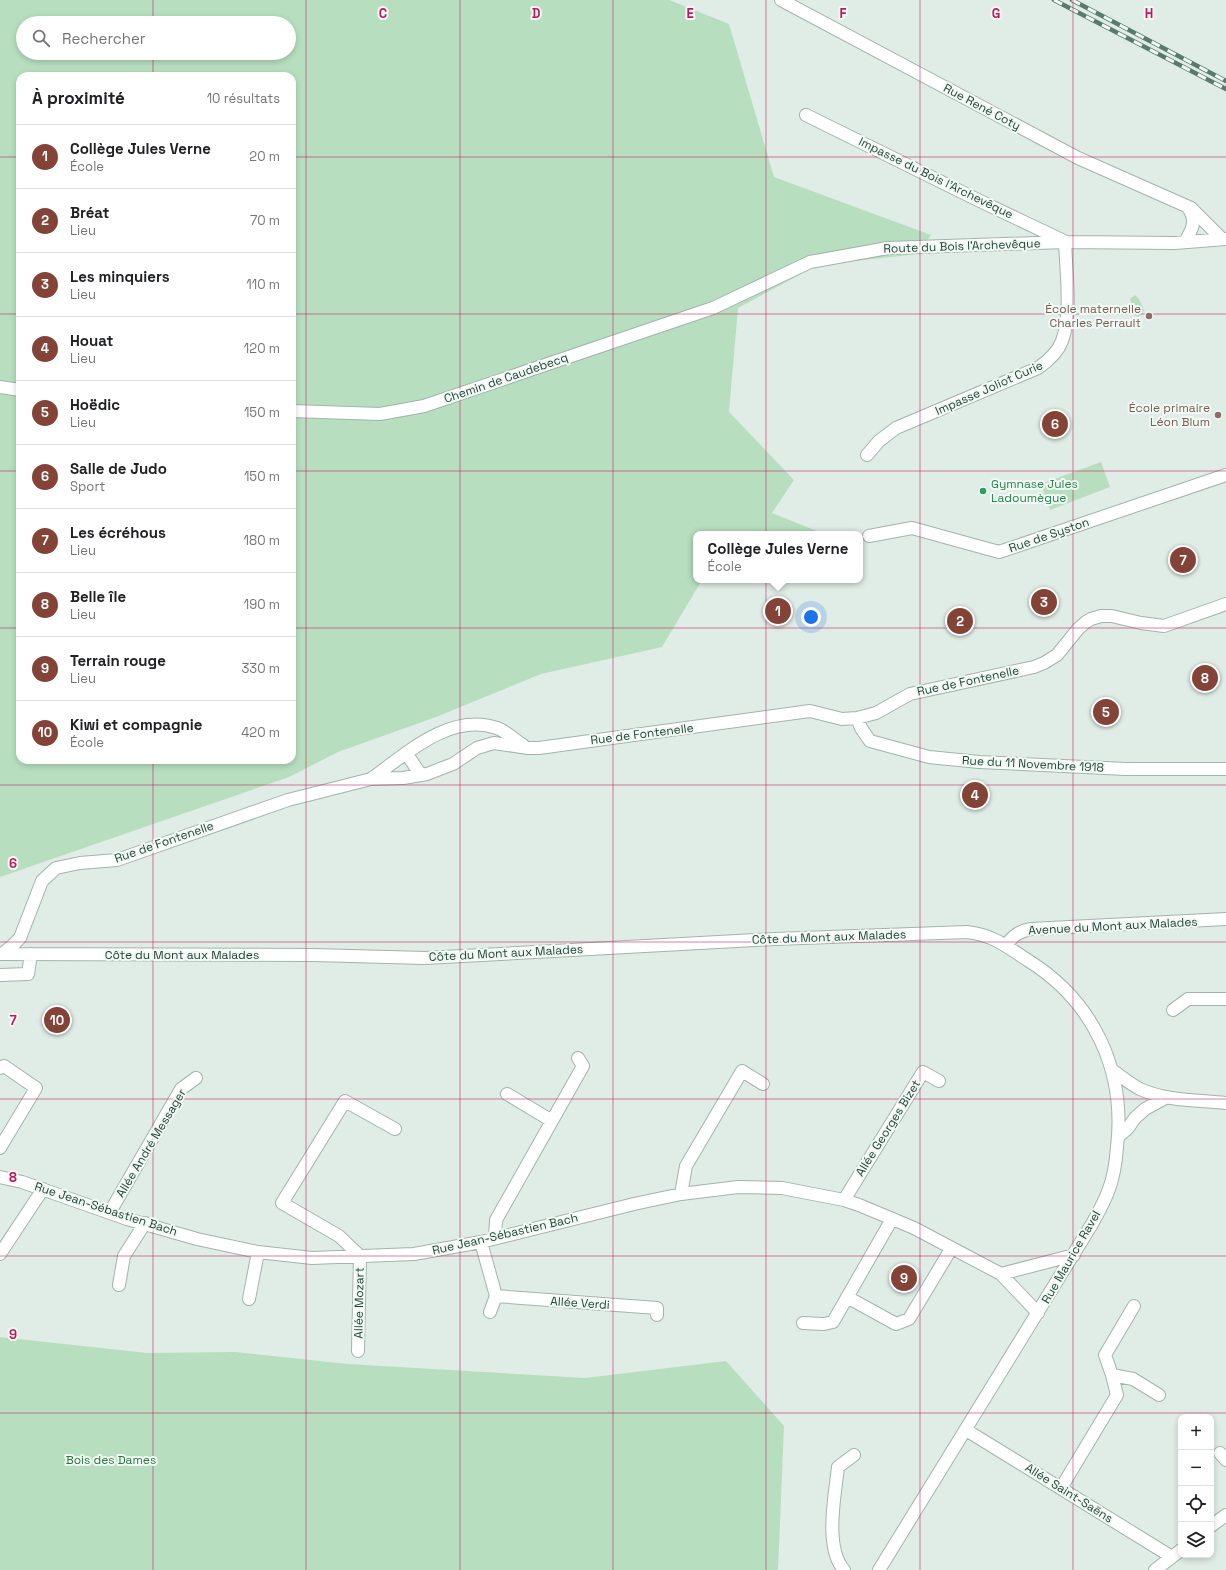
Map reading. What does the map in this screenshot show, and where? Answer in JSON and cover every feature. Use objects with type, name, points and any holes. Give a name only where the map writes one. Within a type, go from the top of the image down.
[{"type":"street","name":"Rue René Coty","points":[[781,0],[1078,158],[1188,206],[1224,239]]},
{"type":"street","name":"Impasse du Bois l'Archevêque","points":[[806,115],[1066,242]]},
{"type":"street","points":[[1185,242],[1194,221],[1194,215],[1188,206]]},
{"type":"street","name":"Route du Bois l'Archevêque","points":[[713,308],[810,262],[888,248],[1066,242],[1185,242],[1224,239]]},
{"type":"street","name":"Impasse Joliot Curie","points":[[867,455],[879,441],[896,428],[1038,368],[1050,360],[1062,342],[1067,318],[1066,242]]},
{"type":"street","name":"Chemin de Caudebecq","points":[[296,411],[380,414],[424,406],[713,308]]},
{"type":"street","points":[[0,387],[16,389]]},
{"type":"street","name":"Rue de Syston","points":[[869,536],[912,528],[999,552],[1226,475]]},
{"type":"street","name":"Rue de Fontenelle","points":[[1,954],[20,938],[42,881],[56,868],[80,863],[117,860],[288,800],[371,779],[427,774],[453,764],[477,748],[494,742],[528,748],[556,746],[810,711],[842,719],[857,718],[876,713],[910,694],[1044,663],[1057,655],[1078,630],[1091,619],[1101,616],[1112,616],[1141,623],[1164,626],[1226,604]]},
{"type":"street","name":"Rue du 11 Novembre 1918","points":[[857,718],[861,728],[870,741],[929,757],[979,762],[1126,770],[1226,769]]},
{"type":"street","name":"Rue de Fontenelle","points":[[371,779],[406,753],[427,740],[460,726],[480,725],[498,728],[528,748]]},
{"type":"street","points":[[406,753],[420,775]]},
{"type":"street","name":"Avenue du Mont aux Malades","points":[[1006,945],[1015,935],[1022,931],[1031,929],[1226,919]]},
{"type":"street","name":"Côte du Mont aux Malades","points":[[1,954],[313,955],[425,958],[767,940],[967,932],[981,934],[1006,945]]},
{"type":"street","name":"Rue Maurice Ravel","points":[[879,1570],[1074,1255],[1110,1188],[1114,1170],[1118,1136],[1118,1104],[1112,1070],[1095,1030],[1072,997],[1059,983],[1006,945]]},
{"type":"street","points":[[0,975],[28,974],[32,954]]},
{"type":"street","points":[[1173,1010],[1188,999],[1226,999]]},
{"type":"street","points":[[495,1237],[496,1220],[583,1066],[578,1058]]},
{"type":"street","points":[[0,1068],[4,1066],[36,1088],[0,1148]]},
{"type":"street","points":[[1112,1070],[1140,1089],[1167,1097],[1226,1103]]},
{"type":"street","points":[[681,1194],[686,1166],[742,1071],[763,1084]]},
{"type":"street","name":"Allée Georges Bizet","points":[[844,1200],[923,1072],[939,1081]]},
{"type":"street","name":"Allée André Messager","points":[[110,1212],[181,1089],[196,1078]]},
{"type":"street","points":[[507,1094],[552,1121]]},
{"type":"street","points":[[1118,1136],[1146,1109],[1167,1097]]},
{"type":"street","points":[[360,1256],[339,1236],[282,1203],[345,1101],[395,1128]]},
{"type":"street","name":"Rue Jean-Sébastien Bach","points":[[0,1177],[43,1188],[127,1219],[197,1239],[258,1252],[312,1258],[414,1254],[481,1242],[495,1237],[681,1194],[738,1187],[782,1188],[844,1200],[914,1228],[951,1249],[1001,1274],[1038,1313]]},
{"type":"street","points":[[0,1254],[43,1188]]},
{"type":"street","points":[[803,1323],[824,1324],[833,1322],[892,1219]]},
{"type":"street","points":[[120,1285],[124,1256],[145,1223]]},
{"type":"street","points":[[481,1242],[496,1296],[490,1312]]},
{"type":"street","points":[[848,1297],[896,1324],[909,1319],[951,1249]]},
{"type":"street","points":[[249,1299],[258,1252]]},
{"type":"street","points":[[1001,1274],[1074,1255]]},
{"type":"street","name":"Allée Mozart","points":[[358,1351],[360,1256]]},
{"type":"street","name":"Allée Verdi","points":[[496,1296],[657,1308],[657,1315]]},
{"type":"street","points":[[1061,1488],[1117,1395],[1105,1355],[1134,1306]]},
{"type":"street","points":[[1112,1375],[1133,1379],[1159,1395]]},
{"type":"street","name":"Allée Saint-Saëns","points":[[966,1430],[1061,1488],[1177,1554]]},
{"type":"street","points":[[844,1570],[834,1550],[831,1520],[838,1467],[854,1455]]},
{"type":"street","points":[[1214,1524],[1226,1515]]},
{"type":"street","points":[[1155,1570],[1177,1554]]},
{"type":"green space","points":[[0,0],[669,0],[729,24],[774,177],[931,235],[918,254],[818,265],[738,308],[729,412],[794,480],[772,513],[817,531],[693,531],[693,583],[700,583],[662,647],[541,674],[436,717],[338,752],[289,777],[0,877]]},
{"type":"green space","points":[[1135,295],[1139,299],[1144,310],[1138,317],[1135,315],[1130,299]]},
{"type":"green space","points":[[1101,462],[1110,487],[1050,510],[1041,484]]},
{"type":"green space","name":"Bois des Dames","points":[[0,1337],[147,1353],[235,1352],[348,1364],[585,1378],[726,1361],[784,1426],[778,1570],[0,1570]]},
{"type":"railway","points":[[1054,0],[1226,89]]},
{"type":"railway","points":[[1072,0],[1226,81]]},
{"type":"place","name":"École maternelle Charles Perrault","points":[[1149,316]]},
{"type":"place","name":"École primaire Léon Blum","points":[[1218,415]]},
{"type":"place","name":"Salle de Judo","points":[[1055,424]]},
{"type":"place","name":"Gymnase Jules Ladoumègue","points":[[983,491]]},
{"type":"place","name":"Les écréhous","points":[[1183,560]]},
{"type":"place","name":"Les minquiers","points":[[1044,602]]},
{"type":"place","name":"Collège Jules Verne","points":[[778,611]]},
{"type":"place","name":"Bréat","points":[[960,621]]},
{"type":"place","name":"Belle île","points":[[1205,678]]},
{"type":"place","name":"Hoëdic","points":[[1106,712]]},
{"type":"place","name":"Houat","points":[[975,795]]},
{"type":"place","name":"Kiwi et compagnie","points":[[57,1020]]},
{"type":"place","name":"Terrain rouge","points":[[904,1278]]}]
